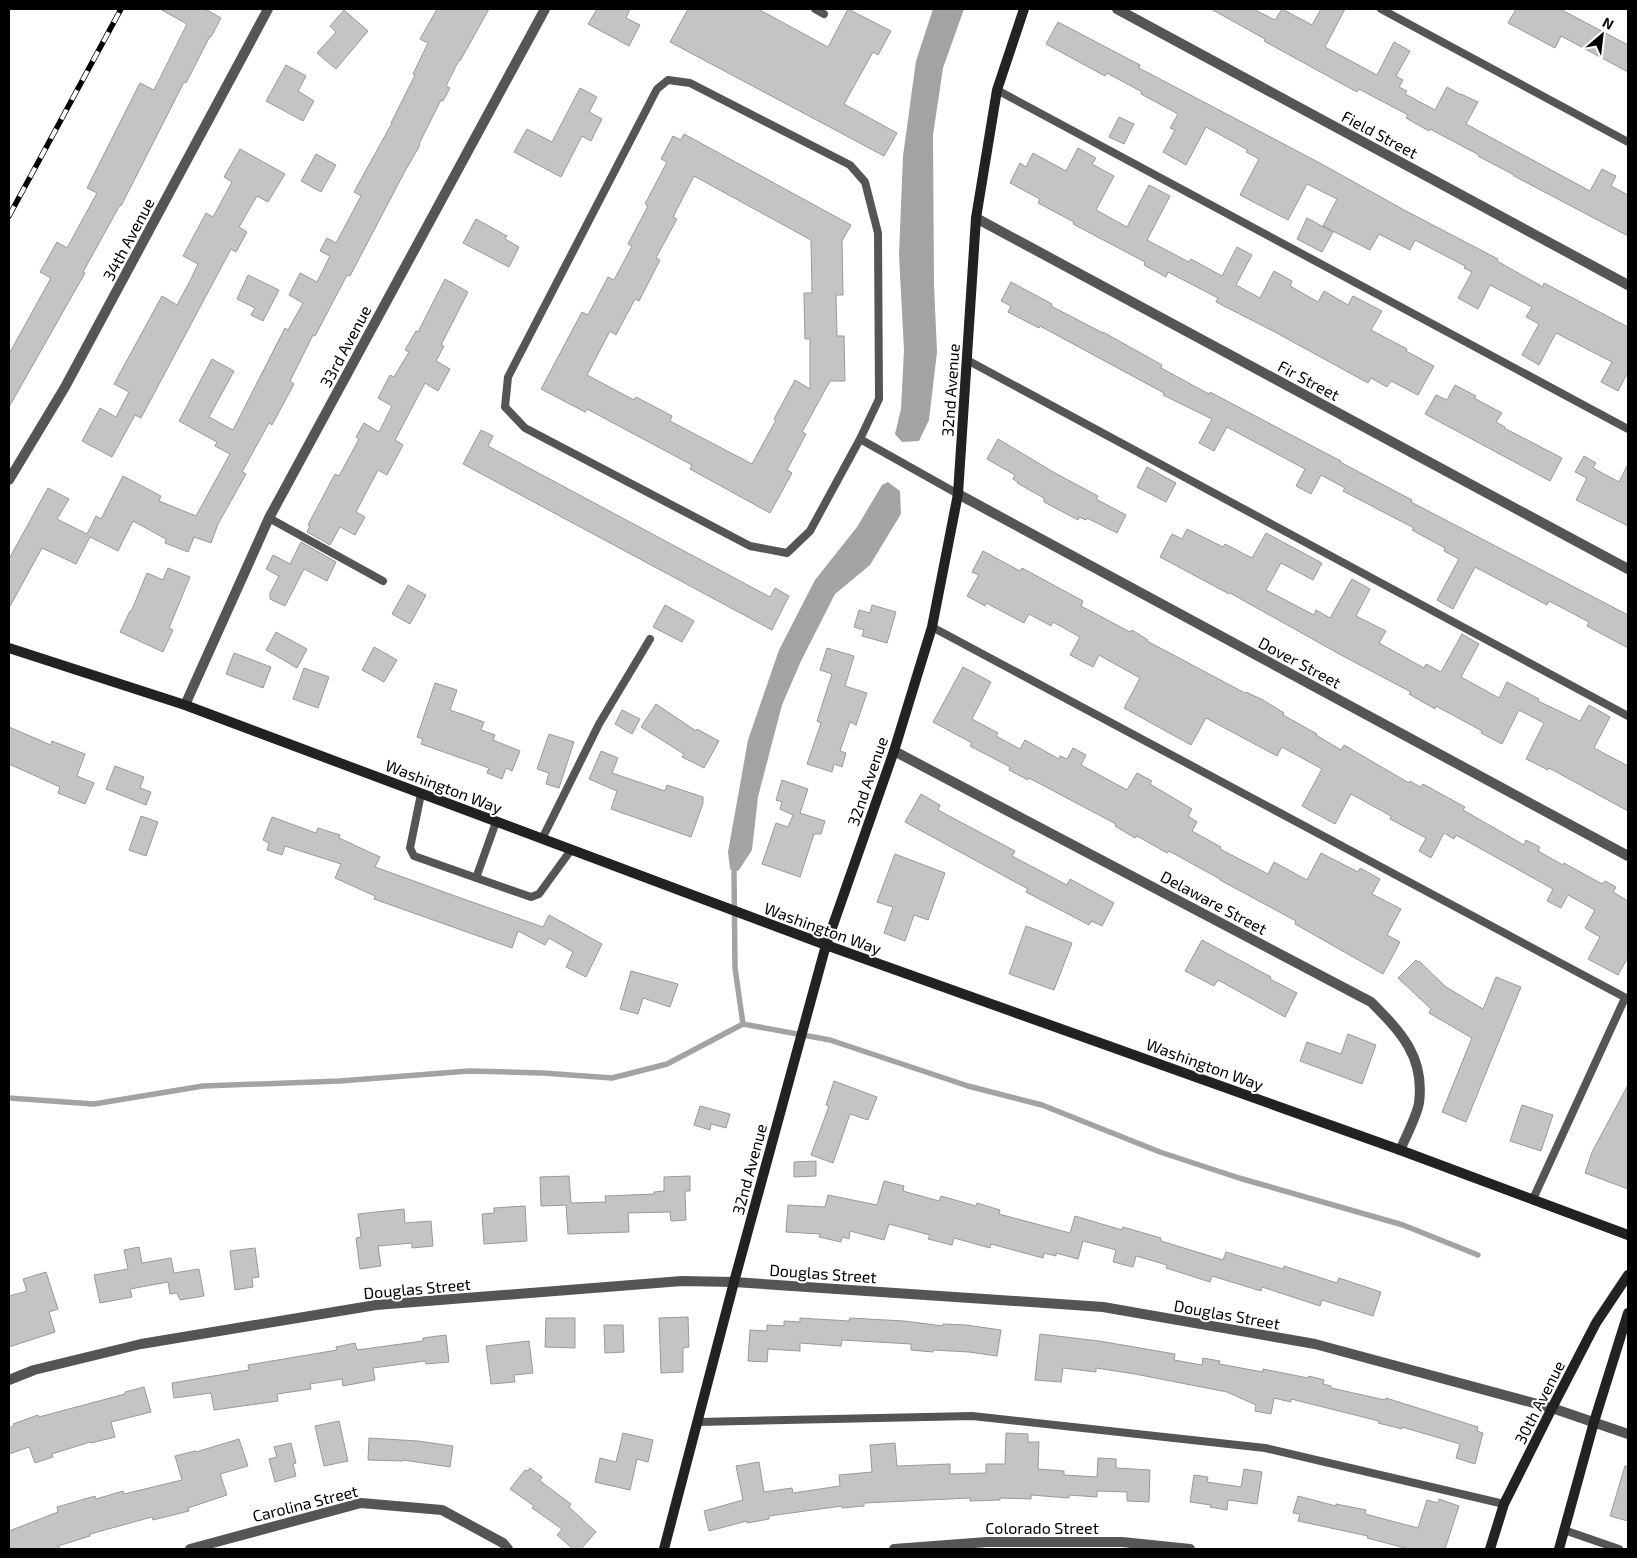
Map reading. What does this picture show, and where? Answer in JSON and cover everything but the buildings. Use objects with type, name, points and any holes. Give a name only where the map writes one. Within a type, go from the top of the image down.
[{"type":"street","name":"34th Avenue","points":[[9,480],[65,388],[268,9]]},
{"type":"street","name":"33rd Avenue","points":[[185,705],[269,518],[545,9]]},
{"type":"street","name":"32nd Avenue","points":[[664,1549],[734,1282],[826,945],[894,751],[932,627],[958,494],[976,218],[998,90],[1024,9]]},
{"type":"street","name":"Field Street","points":[[1117,9],[1628,285]]},
{"type":"street","name":"Fir Street","points":[[976,218],[1628,569]]},
{"type":"street","name":"Dover Street","points":[[958,494],[1628,856]]},
{"type":"street","name":"Washington Way","points":[[9,648],[185,705],[826,945],[1400,1150],[1628,1235]]},
{"type":"street","name":"Delaware Street","points":[[894,751],[1371,1002],[1392,1022],[1409,1045],[1419,1071],[1419,1104],[1400,1150]]},
{"type":"street","name":"30th Avenue","points":[[1490,1549],[1504,1504],[1552,1408],[1596,1322],[1628,1275]]},
{"type":"street","name":"Douglas Street","points":[[9,1380],[34,1370],[140,1344],[376,1305],[682,1281],[734,1282],[1103,1307],[1315,1344],[1552,1408],[1628,1434]]},
{"type":"street","points":[[1559,1549],[1594,1422],[1628,1313]]},
{"type":"street","name":"Carolina Street","points":[[190,1549],[361,1503],[442,1510],[503,1543],[508,1549]]},
{"type":"street","name":"Colorado Street","points":[[894,1549],[987,1542],[1122,1542],[1190,1549]]},
{"type":"lane","points":[[815,9],[824,14]]},
{"type":"lane","points":[[1381,9],[1628,142]]},
{"type":"lane","points":[[668,80],[690,83],[842,161],[850,166],[865,182],[878,233],[879,399],[860,439],[810,531],[787,552],[750,546],[525,428],[505,407],[508,377],[657,89],[668,80]]},
{"type":"lane","points":[[998,90],[1628,429]]},
{"type":"lane","points":[[967,360],[1628,716]]},
{"type":"lane","points":[[860,439],[958,494]]},
{"type":"lane","points":[[269,518],[383,581]]},
{"type":"lane","points":[[932,627],[1627,998],[1533,1200]]},
{"type":"lane","points":[[542,839],[599,724],[650,639]]},
{"type":"lane","points":[[421,794],[410,848],[414,856],[531,897],[539,894],[571,850]]},
{"type":"lane","points":[[476,878],[496,822]]},
{"type":"lane","points":[[698,1422],[972,1416],[1265,1448],[1504,1504]]},
{"type":"lane","points":[[1564,1530],[1619,1549]]},
{"type":"shaded area","points":[[933,9],[964,9],[943,68],[933,135],[934,285],[937,352],[929,420],[919,441],[902,442],[895,434],[901,409],[904,350],[899,255],[903,156],[916,61]]},
{"type":"shaded area","points":[[888,482],[900,491],[901,514],[870,565],[835,594],[801,661],[782,705],[758,797],[752,850],[739,870],[734,873],[730,869],[728,852],[748,740],[779,650],[815,580],[857,527],[882,485]]},
{"type":"waterway","points":[[734,873],[735,968],[743,1024]]},
{"type":"waterway","points":[[9,1098],[94,1104],[203,1086],[340,1081],[469,1071],[543,1073],[612,1078],[667,1064],[743,1024],[830,1040],[968,1086],[1042,1105],[1160,1152],[1239,1178],[1403,1225],[1478,1255]]},
{"type":"railway","points":[[9,216],[121,9]]}]
